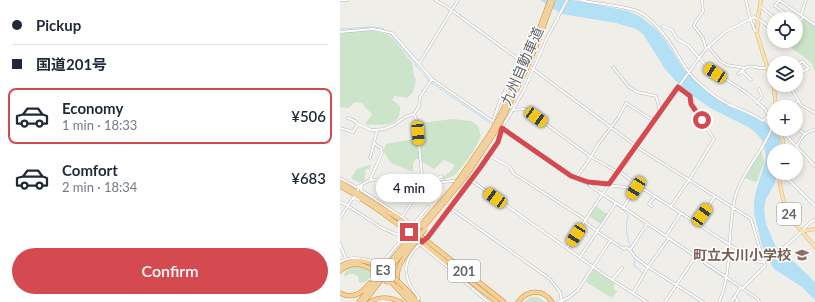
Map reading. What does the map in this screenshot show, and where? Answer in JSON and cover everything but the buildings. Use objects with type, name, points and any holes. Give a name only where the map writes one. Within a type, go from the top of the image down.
[{"type":"highway","name":"九州自動車道","points":[[537,39],[550,0]]},
{"type":"highway","name":"九州自動車道","points":[[364,302],[411,242],[467,175],[502,115],[524,71],[553,0]]},
{"type":"highway","name":"九州自動車道","points":[[423,228],[491,135]]},
{"type":"highway","name":"201","points":[[340,182],[398,218],[497,302]]},
{"type":"highway","name":"201","points":[[340,186],[356,193]]},
{"type":"highway","name":"201","points":[[424,241],[504,302]]},
{"type":"highway","name":"九州自動車道","points":[[359,302],[388,263],[411,242]]},
{"type":"highway","points":[[411,242],[400,263],[397,278],[400,286],[416,301]]},
{"type":"highway","points":[[340,267],[349,262],[356,261],[365,263],[390,274],[416,301]]},
{"type":"highway","points":[[340,293],[348,296],[359,294],[388,263]]},
{"type":"highway","points":[[340,270],[346,266],[357,264],[378,269],[406,302]]},
{"type":"highway","points":[[389,282],[410,302]]},
{"type":"highway","points":[[485,288],[508,302]]},
{"type":"highway","points":[[519,302],[527,293],[536,292],[544,294],[551,302]]},
{"type":"highway","points":[[486,293],[492,302]]},
{"type":"highway","points":[[370,302],[383,297],[401,302]]},
{"type":"main road","points":[[761,0],[757,34],[767,67]]},
{"type":"main road","name":"24","points":[[780,180],[780,189],[790,215],[815,247]]},
{"type":"main road","points":[[803,231],[815,229]]},
{"type":"street","points":[[340,0],[347,0]]},
{"type":"street","points":[[435,0],[533,69],[636,147],[751,219],[765,260],[764,267],[742,288],[731,302]]},
{"type":"street","points":[[419,64],[458,0]]},
{"type":"street","points":[[416,301],[419,298],[409,284],[406,274],[409,260],[472,181],[498,142],[502,128],[513,110],[547,38],[567,0]]},
{"type":"street","points":[[580,0],[635,10],[648,19],[668,40],[688,72],[704,88],[730,104],[763,121],[767,116]]},
{"type":"street","points":[[702,0],[703,10],[694,26],[702,38],[706,49]]},
{"type":"street","points":[[746,0],[755,31]]},
{"type":"street","points":[[783,12],[775,6],[779,0],[796,12]]},
{"type":"street","points":[[803,12],[806,0]]},
{"type":"street","points":[[760,5],[768,12]]},
{"type":"street","points":[[803,17],[815,25]]},
{"type":"street","points":[[567,248],[609,184],[708,46],[725,32],[750,18],[758,18],[767,25]]},
{"type":"street","points":[[663,26],[672,30],[677,39],[688,45],[707,67],[747,93],[765,109],[767,113]]},
{"type":"street","points":[[340,32],[365,29],[388,32],[394,35],[432,79],[576,178],[588,182],[645,190],[696,224],[758,262],[765,260],[784,248],[803,231],[807,224],[814,220]]},
{"type":"street","points":[[493,121],[499,103],[520,60],[530,34],[534,32],[547,38]]},
{"type":"street","points":[[708,46],[720,62],[727,65],[745,68]]},
{"type":"street","points":[[803,62],[808,67],[808,69],[803,72]]},
{"type":"street","points":[[738,74],[749,66],[767,67]]},
{"type":"street","points":[[613,67],[629,87],[637,92],[656,96],[659,110],[661,112]]},
{"type":"street","points":[[742,71],[751,80]]},
{"type":"street","points":[[348,118],[371,130],[377,130],[394,125],[405,117],[414,114],[419,106],[420,97],[432,79]]},
{"type":"street","points":[[670,206],[689,180],[714,139],[691,104],[690,96],[678,87]]},
{"type":"street","points":[[757,102],[762,96],[759,89]]},
{"type":"street","points":[[793,92],[798,100]]},
{"type":"street","points":[[576,178],[599,143],[618,118],[626,103],[654,121]]},
{"type":"street","points":[[803,106],[815,113]]},
{"type":"street","points":[[513,110],[527,110],[591,157],[619,171],[637,185],[624,208]]},
{"type":"street","points":[[414,114],[417,122],[423,187]]},
{"type":"street","points":[[340,128],[354,132],[358,124]]},
{"type":"street","points":[[370,158],[377,130]]},
{"type":"street","points":[[798,144],[808,131],[815,130]]},
{"type":"street","points":[[719,302],[727,278],[733,207],[741,182],[767,136]]},
{"type":"street","points":[[784,136],[794,144]]},
{"type":"street","points":[[370,180],[382,153],[381,148],[374,143]]},
{"type":"street","points":[[803,153],[815,166]]},
{"type":"street","points":[[489,155],[510,167],[513,173],[586,221],[598,232],[624,249],[626,247],[635,257],[648,267],[702,302]]},
{"type":"street","points":[[428,187],[429,182],[442,176]]},
{"type":"street","points":[[340,178],[356,187],[370,180],[388,179],[418,187],[428,187],[454,181]]},
{"type":"street","points":[[786,180],[815,206]]},
{"type":"street","points":[[472,181],[612,280],[646,302]]},
{"type":"street","points":[[588,182],[589,185],[758,299],[759,302]]},
{"type":"street","points":[[340,218],[361,185]]},
{"type":"street","points":[[361,185],[361,190],[413,225],[424,241],[488,302]]},
{"type":"street","points":[[402,217],[415,197],[418,187]]},
{"type":"street","points":[[652,206],[649,204],[655,196]]},
{"type":"street","points":[[696,224],[715,196]]},
{"type":"street","points":[[352,199],[357,198],[392,221],[406,234],[424,241]]},
{"type":"street","points":[[340,202],[382,228],[403,237]]},
{"type":"street","points":[[580,257],[616,203]]},
{"type":"street","points":[[413,225],[428,208]]},
{"type":"street","points":[[450,208],[550,279],[560,292],[562,301]]},
{"type":"street","points":[[666,236],[681,213]]},
{"type":"street","points":[[630,250],[647,224]]},
{"type":"street","points":[[340,262],[346,259],[359,257],[383,262],[406,234]]},
{"type":"street","points":[[633,293],[648,267],[669,238]]},
{"type":"street","points":[[558,302],[573,295],[578,290],[611,240]]},
{"type":"street","points":[[340,244],[346,259]]},
{"type":"street","points":[[665,302],[695,256]]},
{"type":"street","points":[[612,280],[622,268]]},
{"type":"street","points":[[734,297],[738,300],[736,302]]},
{"type":"street","points":[[378,302],[391,302]]},
{"type":"green space","points":[[804,19],[815,27],[815,72],[812,63],[792,48],[803,48]]},
{"type":"green space","points":[[364,29],[387,34],[394,40],[412,63],[416,80],[414,90],[407,98],[395,96],[392,100],[400,106],[400,110],[397,119],[390,124],[365,124],[372,114],[362,103],[355,102],[349,108],[340,107],[340,34]]},
{"type":"green space","points":[[453,119],[471,121],[478,126],[481,136],[473,152],[455,175],[443,180],[442,178],[451,171],[455,165],[444,160],[434,169],[422,162],[421,159],[416,159],[413,163],[413,172],[391,163],[383,151],[386,144],[419,138],[419,122]]},
{"type":"green space","points":[[761,150],[764,162],[757,181],[755,182],[745,178]]},
{"type":"green space","points":[[371,165],[370,169],[366,169],[365,171],[366,174],[364,178],[366,180],[360,183],[351,178],[358,168],[360,169]]},
{"type":"green space","points":[[382,188],[392,188],[398,194],[392,196],[382,195]]},
{"type":"green space","points":[[596,206],[608,215],[601,224],[589,216]]},
{"type":"green space","points":[[352,266],[364,267],[374,273],[374,275],[367,281],[361,283],[356,275],[344,275],[348,268]]},
{"type":"green space","points":[[594,269],[615,284],[613,288],[617,291],[612,298],[586,282]]},
{"type":"green space","points":[[531,297],[537,297],[545,302],[524,302]]},
{"type":"water","points":[[540,0],[573,0],[628,11],[641,17],[658,31],[685,71],[706,91],[717,99],[766,123],[767,136],[780,136],[781,144],[767,144],[767,180],[776,180],[766,199],[764,210],[766,224],[776,247],[784,252],[815,282],[815,300],[802,287],[774,269],[764,252],[754,213],[754,202],[766,155],[762,140],[757,134],[750,128],[712,109],[684,90],[665,69],[643,34],[636,29],[616,23],[562,14]]},
{"type":"waterway","points":[[340,29],[371,27],[383,28],[384,32],[390,34],[429,81],[490,123]]},
{"type":"waterway","points":[[505,133],[568,176],[591,187]]},
{"type":"waterway","points":[[608,199],[617,206],[626,210]]},
{"type":"waterway","points":[[623,209],[628,216],[626,226],[629,242],[636,256]]},
{"type":"waterway","points":[[630,213],[664,236]]},
{"type":"waterway","points":[[670,240],[724,278]]},
{"type":"waterway","points":[[635,259],[634,266],[643,273]]},
{"type":"waterway","points":[[727,280],[740,288]]},
{"type":"place","name":"町立大川小学校","points":[[802,255]]},
{"type":"route","points":[[409,232],[422,242],[428,237],[472,181],[498,142],[502,128],[571,176],[588,182],[609,184],[678,87],[690,96],[691,104],[702,120]]}]
